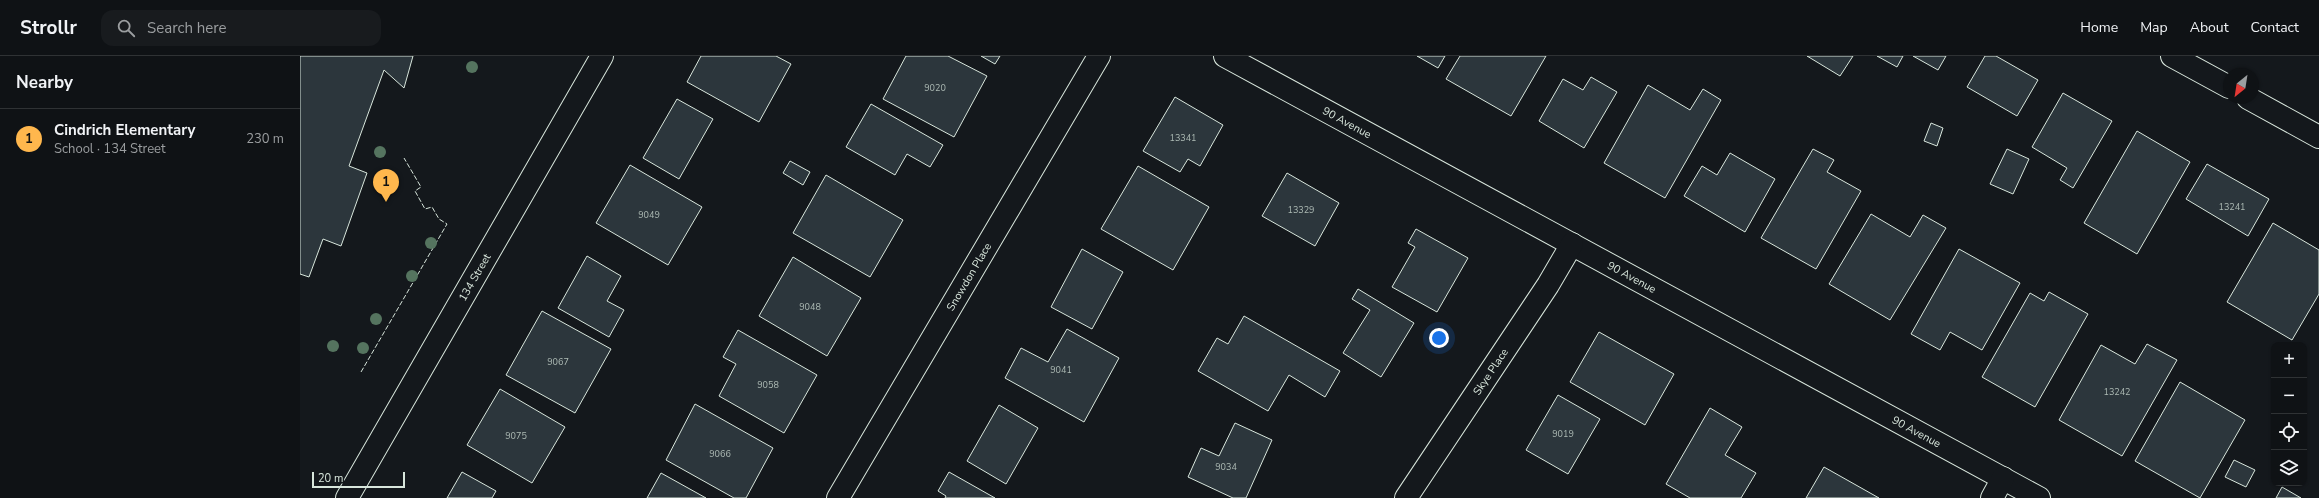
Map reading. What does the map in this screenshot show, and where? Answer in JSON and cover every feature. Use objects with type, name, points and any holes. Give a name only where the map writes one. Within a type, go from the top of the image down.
[{"type":"street","name":"134 Street","points":[[347,498],[602,56]]},
{"type":"street","name":"Snowdon Place","points":[[838,498],[1099,56]]},
{"type":"street","name":"90 Avenue","points":[[1225,56],[2039,498]]},
{"type":"street","points":[[2172,56],[2223,84]]},
{"type":"street","points":[[2259,104],[2319,137]]},
{"type":"street","name":"Skye Place","points":[[1406,498],[1548,285],[1572,244]]},
{"type":"street","points":[[1992,498],[2004,478]]},
{"type":"building","points":[[300,56],[413,56],[404,88],[384,70],[349,166],[367,173],[341,246],[323,239],[309,277],[300,274]]},
{"type":"building","points":[[701,56],[776,56],[791,64],[759,122],[687,82]]},
{"type":"building","points":[[906,56],[948,56],[987,76],[954,137],[883,99]]},
{"type":"building","points":[[981,56],[1000,56],[995,64]]},
{"type":"building","points":[[1417,56],[1445,56],[1438,68]]},
{"type":"building","points":[[1460,56],[1546,56],[1511,116],[1446,79]]},
{"type":"building","points":[[1807,56],[1853,56],[1840,76]]},
{"type":"building","points":[[1877,56],[1903,56],[1897,67]]},
{"type":"building","points":[[1913,56],[1946,56],[1938,70]]},
{"type":"building","points":[[1985,56],[1996,56],[2038,80],[2017,116],[1967,87]]},
{"type":"building","points":[[1591,77],[1617,92],[1584,148],[1539,121],[1563,79],[1583,90]]},
{"type":"building","points":[[1648,85],[1690,110],[1703,89],[1721,100],[1665,198],[1604,163]]},
{"type":"building","points":[[2063,93],[2112,121],[2073,188],[2060,180],[2067,168],[2032,147]]},
{"type":"building","points":[[1175,97],[1223,125],[1200,166],[1188,159],[1180,172],[1143,151]]},
{"type":"building","points":[[677,99],[713,119],[679,179],[643,158]]},
{"type":"building","points":[[871,104],[943,145],[930,167],[907,154],[895,175],[846,147]]},
{"type":"building","points":[[1931,123],[1943,128],[1937,146],[1924,141]]},
{"type":"building","points":[[2137,131],[2190,162],[2137,254],[2084,223]]},
{"type":"building","points":[[1813,149],[1834,160],[1827,172],[1861,191],[1816,269],[1761,238]]},
{"type":"building","points":[[2007,149],[2029,159],[2013,194],[1990,184]]},
{"type":"building","points":[[1730,153],[1775,179],[1745,232],[1684,196],[1702,166],[1717,175]]},
{"type":"building","points":[[790,161],[810,172],[803,185],[783,173]]},
{"type":"building","points":[[2207,164],[2269,199],[2248,236],[2186,199]]},
{"type":"building","points":[[630,165],[702,207],[668,265],[596,223]]},
{"type":"building","points":[[1138,166],[1209,207],[1173,270],[1101,229]]},
{"type":"building","points":[[1287,173],[1339,203],[1315,246],[1262,216]]},
{"type":"building","points":[[826,175],[903,220],[870,277],[793,233]]},
{"type":"building","points":[[1871,214],[1910,237],[1923,215],[1946,228],[1890,320],[1829,284]]},
{"type":"building","points":[[2273,223],[2319,250],[2319,294],[2292,340],[2227,302]]},
{"type":"building","points":[[1416,229],[1468,258],[1437,312],[1392,287],[1415,247],[1408,243]]},
{"type":"building","points":[[1082,249],[1123,272],[1092,329],[1051,307]]},
{"type":"building","points":[[1959,249],[2020,283],[1982,350],[1950,332],[1940,350],[1911,334]]},
{"type":"building","points":[[587,256],[621,276],[607,301],[624,310],[609,337],[558,308]]},
{"type":"building","points":[[793,257],[861,298],[827,356],[759,316]]},
{"type":"building","points":[[1358,289],[1414,323],[1381,377],[1343,353],[1370,310],[1352,299]]},
{"type":"building","points":[[2049,292],[2088,314],[2035,407],[1982,377],[2030,293],[2044,301]]},
{"type":"building","points":[[542,311],[611,349],[575,413],[506,375]]},
{"type":"building","points":[[1244,316],[1340,371],[1325,397],[1289,375],[1268,411],[1198,371],[1217,338],[1228,344]]},
{"type":"building","points":[[1067,329],[1119,358],[1084,422],[1005,378],[1021,348],[1048,362]]},
{"type":"building","points":[[738,330],[817,375],[784,433],[719,396],[736,364],[723,357]]},
{"type":"building","points":[[1599,332],[1674,374],[1645,425],[1570,382]]},
{"type":"building","points":[[2147,344],[2177,360],[2122,456],[2059,420],[2101,345],[2135,364]]},
{"type":"building","points":[[2180,382],[2245,420],[2200,498],[2135,461]]},
{"type":"building","points":[[500,389],[565,427],[532,483],[467,445]]},
{"type":"building","points":[[1558,395],[1600,419],[1568,474],[1526,450]]},
{"type":"building","points":[[695,404],[773,448],[746,498],[734,498],[666,460]]},
{"type":"building","points":[[999,405],[1038,428],[1006,484],[967,461]]},
{"type":"building","points":[[1710,408],[1742,427],[1725,455],[1756,473],[1741,498],[1690,498],[1666,484]]},
{"type":"building","points":[[1235,423],[1272,440],[1246,498],[1233,498],[1188,477],[1201,448],[1219,456]]},
{"type":"building","points":[[2234,460],[2255,470],[2246,487],[2225,477]]},
{"type":"building","points":[[1824,467],[1879,498],[1806,498]]},
{"type":"building","points":[[462,472],[496,491],[492,498],[447,498]]},
{"type":"building","points":[[949,472],[995,498],[945,498],[946,496],[938,491]]},
{"type":"building","points":[[661,473],[706,498],[647,498]]},
{"type":"building","points":[[2282,487],[2301,498],[2276,498]]},
{"type":"fence","points":[[361,372],[447,224],[439,219],[432,207],[425,209],[415,191],[421,187],[404,158]]},
{"type":"place","name":"Cindrich Elementary","points":[[386,202]]}]
